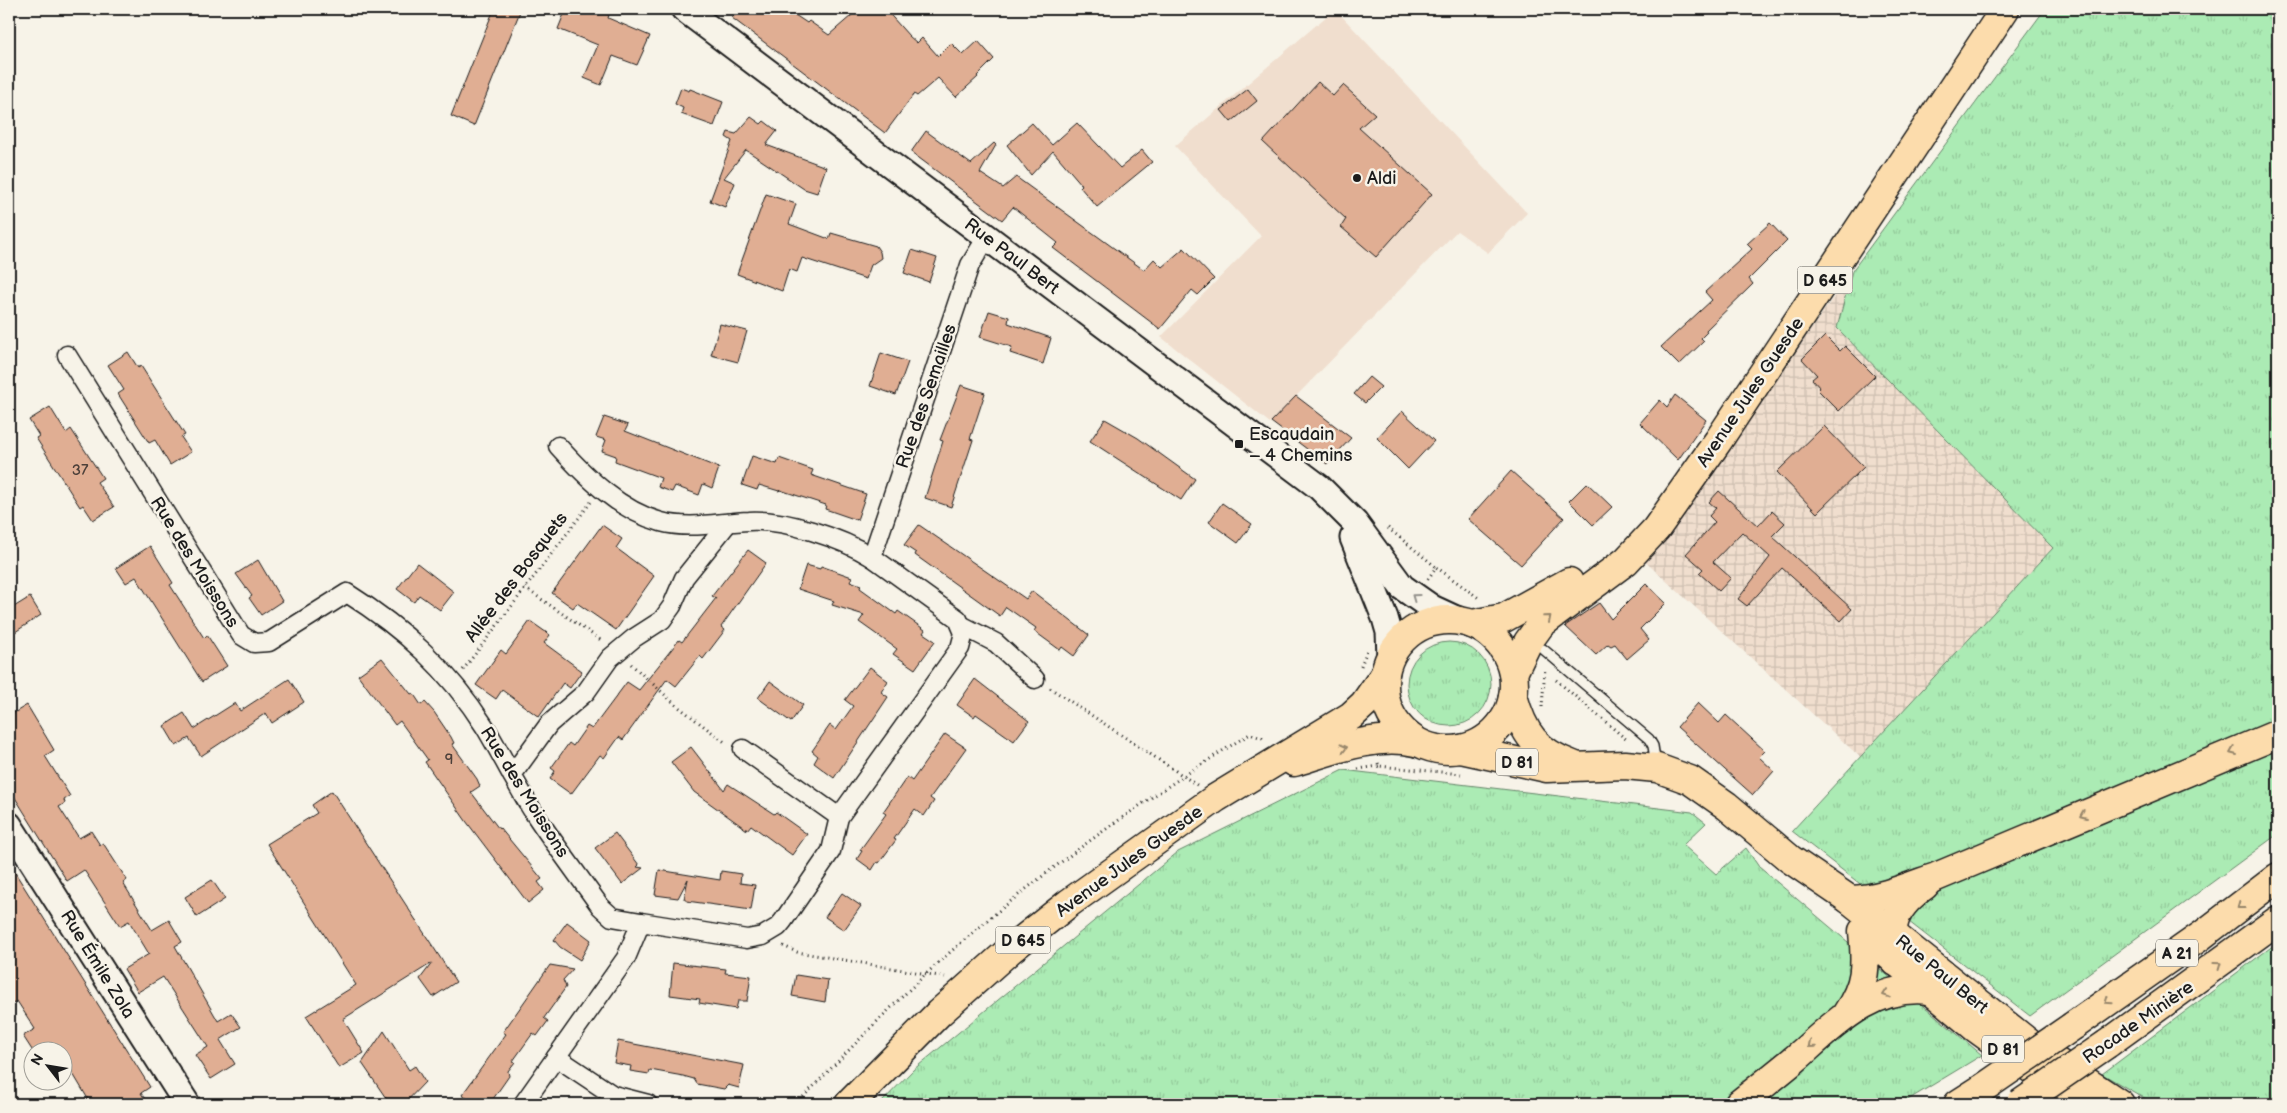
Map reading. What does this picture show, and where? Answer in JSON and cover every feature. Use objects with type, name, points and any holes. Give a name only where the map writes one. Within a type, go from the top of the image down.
[{"type":"main road","name":"Avenue Jules Guesde","points":[[1513,685],[1528,642],[1541,624],[1606,576],[1639,548],[1656,529],[1694,476],[2005,9]]},
{"type":"main road","name":"Avenue Jules Guesde","points":[[1956,84],[2018,9]]},
{"type":"main road","name":"Avenue Jules Guesde","points":[[1472,615],[1504,618],[1560,587],[1618,546],[1694,476]]},
{"type":"main road","points":[[1472,615],[1502,646],[1509,659],[1513,685],[1509,710],[1498,728],[1481,742],[1461,749],[1438,749],[1416,742],[1400,728],[1388,710],[1378,668],[1398,644],[1415,629],[1435,621],[1472,615]]},
{"type":"main road","name":"Avenue Jules Guesde","points":[[849,1104],[917,1034],[973,982],[1011,949],[1094,884],[1216,798],[1264,771],[1351,716],[1364,704],[1378,668]]},
{"type":"main road","name":"Rue Paul Bert","points":[[1513,685],[1520,722],[1530,737],[1553,757],[1575,766]]},
{"type":"main road","points":[[1850,900],[1892,893],[1936,877],[2278,734]]},
{"type":"main road","name":"Avenue Jules Guesde","points":[[1264,771],[1375,740],[1396,738],[1416,742]]},
{"type":"main road","name":"Rue Paul Bert","points":[[1461,749],[1547,768],[1625,765],[1657,768],[1680,775],[1702,788],[1790,859],[1850,900],[1989,1012],[2061,1066],[2120,1104]]},
{"type":"main road","name":"Rue Paul Bert","points":[[1790,859],[1814,885],[1896,962],[1929,990],[2008,1053],[2080,1104]]},
{"type":"main road","points":[[1896,962],[1892,933],[1894,920],[1906,900],[1936,877]]},
{"type":"main road","name":"Rocade Minière","points":[[1958,1104],[2201,936],[2278,877]]},
{"type":"main road","name":"Rocade Minière","points":[[2020,1104],[2107,1044],[2278,920]]},
{"type":"main road","points":[[1848,1013],[1857,999],[1865,975],[1863,931]]},
{"type":"main road","points":[[1739,1104],[1848,1013],[1892,992],[1929,990],[1955,996],[1989,1012]]},
{"type":"street","name":"Rue Paul Bert","points":[[684,9],[1319,487],[1354,523],[1396,581],[1416,598],[1432,608],[1472,615]]},
{"type":"street","name":"Rue des Semailles","points":[[872,557],[970,265],[987,237]]},
{"type":"street","name":"Rue des Moissons","points":[[67,356],[236,627],[247,640],[262,644],[269,642],[346,593],[370,608],[417,644],[454,683],[485,727],[533,812],[606,912],[618,919],[642,922]]},
{"type":"street","points":[[558,446],[601,488],[638,513],[660,522],[693,526],[781,522],[854,548],[872,557],[951,613],[962,626],[996,643],[1035,679]]},
{"type":"street","name":"Rue Paul Bert","points":[[1339,506],[1386,618],[1389,637],[1378,668]]},
{"type":"street","points":[[512,775],[549,724],[586,692],[616,651],[662,620],[672,606],[684,578],[728,523]]},
{"type":"street","points":[[523,1104],[626,958],[642,922],[747,939],[763,936],[778,927],[826,860],[835,842],[839,817],[960,648],[964,633],[962,626]]},
{"type":"street","points":[[743,749],[839,817]]},
{"type":"street","name":"Rue Émile Zola","points":[[9,825],[187,1104]]},
{"type":"street","points":[[556,1057],[613,1095],[648,1104]]},
{"type":"lane","points":[[1543,648],[1649,739],[1654,746],[1657,768]]},
{"type":"path","name":"Allée des Bosquets","points":[[454,683],[601,488]]},
{"type":"path","points":[[1416,598],[1436,567],[1472,615]]},
{"type":"path","points":[[525,588],[616,651],[676,705],[729,746],[743,749]]},
{"type":"path","points":[[1378,668],[1368,648],[1369,627],[1386,618]]},
{"type":"path","points":[[1530,737],[1541,715],[1545,668],[1543,648]]},
{"type":"path","points":[[1035,679],[1184,775],[1216,798]]},
{"type":"path","points":[[796,1104],[927,974],[1048,872],[1118,819],[1250,734],[1262,738],[1267,744]]},
{"type":"path","points":[[1375,740],[1379,766],[1468,775]]},
{"type":"path","points":[[763,936],[796,952],[973,982]]},
{"type":"shaded area","points":[[1335,9],[1527,213],[1488,253],[1457,231],[1270,423],[1161,337],[1261,236],[1175,146]]},
{"type":"shaded area","points":[[1852,271],[1837,328],[2053,548],[1860,757],[1641,558],[1740,430]]},
{"type":"green space","points":[[2045,9],[2278,9],[2278,834],[2030,1016],[1792,831],[2053,548],[1837,328],[1852,271]]},
{"type":"green space","points":[[1449,642],[1465,645],[1479,654],[1488,668],[1491,684],[1488,700],[1479,714],[1465,723],[1449,726],[1433,723],[1419,714],[1410,700],[1407,684],[1410,668],[1419,654],[1433,645]]},
{"type":"green space","points":[[1343,770],[1692,812],[1706,823],[1683,845],[1716,874],[1746,848],[1759,867],[1982,1055],[1901,1104],[880,1104],[913,1070],[1178,852]]},
{"type":"green space","points":[[2278,942],[2278,1104],[2155,1104],[2102,1074]]},
{"type":"building","points":[[494,9],[521,9],[474,126],[451,116]]},
{"type":"building","points":[[566,9],[593,9],[609,15],[608,18],[650,36],[637,65],[613,56],[601,85],[584,78],[598,45],[558,29]]},
{"type":"building","points":[[739,9],[786,9],[807,23],[809,21],[829,35],[859,9],[885,9],[909,36],[917,43],[922,38],[938,56],[951,43],[963,55],[978,41],[994,59],[956,97],[938,78],[917,96],[914,94],[885,133],[732,18]]},
{"type":"building","name":"Aldi","points":[[1318,82],[1333,96],[1343,85],[1375,114],[1359,128],[1432,194],[1376,257],[1341,227],[1346,219],[1263,142]]},
{"type":"building","points":[[681,88],[689,91],[690,89],[723,102],[714,126],[681,114],[683,108],[675,104]]},
{"type":"building","points":[[1248,89],[1257,101],[1231,122],[1221,110]]},
{"type":"building","points":[[751,117],[761,124],[764,121],[777,131],[766,145],[826,167],[817,193],[804,189],[746,150],[724,178],[735,183],[725,207],[710,201],[732,141],[726,137],[728,132],[736,134]]},
{"type":"building","points":[[1032,123],[1052,145],[1077,123],[1120,168],[1142,150],[1152,162],[1097,207],[1080,187],[1082,185],[1053,151],[1031,175],[1007,145]]},
{"type":"building","points":[[926,131],[971,164],[994,143],[996,145],[980,173],[1003,188],[1016,177],[1144,270],[1154,259],[1162,267],[1184,248],[1214,279],[1198,295],[1192,290],[1160,329],[1053,248],[1058,243],[1013,207],[1002,220],[911,152]]},
{"type":"building","points":[[766,194],[796,204],[789,224],[829,239],[831,233],[876,246],[881,258],[871,265],[866,279],[802,258],[797,272],[789,269],[782,291],[737,274]]},
{"type":"building","points":[[1770,223],[1787,241],[1749,279],[1753,284],[1706,330],[1707,332],[1701,338],[1704,341],[1679,365],[1661,347],[1712,300],[1705,292],[1752,249],[1747,244]]},
{"type":"building","points":[[912,250],[937,258],[929,282],[904,273]]},
{"type":"building","points":[[989,311],[1009,317],[1008,323],[1051,338],[1043,364],[1010,353],[1012,347],[980,337]]},
{"type":"building","points":[[720,324],[747,331],[738,362],[711,355]]},
{"type":"building","points":[[1825,336],[1840,351],[1845,346],[1875,376],[1839,411],[1818,390],[1820,388],[1812,379],[1817,375],[1802,359]]},
{"type":"building","points":[[128,352],[138,368],[141,366],[185,435],[181,437],[191,452],[170,465],[155,440],[149,443],[118,394],[124,390],[108,365]]},
{"type":"building","points":[[881,353],[908,362],[896,395],[870,386]]},
{"type":"building","points":[[1369,377],[1381,387],[1365,403],[1354,394]]},
{"type":"building","points":[[961,385],[985,393],[970,439],[973,440],[951,507],[925,498],[943,441],[940,440]]},
{"type":"building","points":[[1675,395],[1706,420],[1678,460],[1640,423],[1660,400],[1667,407]]},
{"type":"building","points":[[1296,396],[1351,438],[1327,464],[1271,422]]},
{"type":"building","points":[[50,407],[66,433],[71,429],[103,478],[97,482],[114,507],[93,520],[83,505],[80,507],[36,438],[39,436],[29,420]]},
{"type":"building","points":[[1402,411],[1434,441],[1408,469],[1377,438]]},
{"type":"building","points":[[604,417],[628,425],[625,431],[719,468],[712,488],[703,484],[699,495],[675,486],[672,492],[658,487],[661,478],[615,461],[616,456],[602,451],[606,440],[596,437]]},
{"type":"building","points":[[1105,419],[1138,438],[1195,479],[1181,500],[1090,441]]},
{"type":"building","points":[[1824,426],[1864,467],[1817,513],[1777,472]]},
{"type":"building","points":[[752,456],[777,464],[779,458],[813,470],[811,475],[866,494],[857,520],[825,509],[826,505],[780,490],[759,485],[757,490],[742,485]]},
{"type":"building","points":[[1511,471],[1564,518],[1521,565],[1468,519]]},
{"type":"building","points":[[1587,483],[1612,507],[1593,525],[1569,501]]},
{"type":"building","points":[[1719,491],[1758,526],[1772,511],[1785,523],[1772,536],[1852,609],[1841,621],[1782,568],[1747,606],[1738,599],[1770,557],[1742,532],[1713,562],[1731,578],[1719,591],[1699,573],[1703,569],[1686,554],[1715,522],[1709,516],[1716,508],[1709,502]]},
{"type":"building","points":[[1222,503],[1252,524],[1238,543],[1209,522]]},
{"type":"building","points":[[602,525],[622,539],[616,548],[654,576],[616,630],[577,603],[573,608],[552,593]]},
{"type":"building","points":[[919,525],[1026,599],[1032,591],[1089,635],[1074,656],[1062,647],[1060,650],[1034,631],[1036,628],[1006,607],[1000,616],[915,555],[916,553],[904,545]]},
{"type":"building","points":[[150,546],[173,583],[170,585],[204,638],[207,635],[227,666],[202,682],[136,577],[126,583],[116,568]]},
{"type":"building","points":[[748,550],[766,563],[721,627],[725,630],[703,659],[700,656],[676,686],[667,679],[623,740],[619,737],[604,758],[600,755],[571,794],[550,779],[555,771],[551,768],[569,743],[573,746],[587,726],[592,729],[627,682],[639,690],[679,640],[682,642],[716,598],[712,596]]},
{"type":"building","points":[[258,560],[282,601],[261,615],[249,598],[252,596],[236,574]]},
{"type":"building","points":[[417,563],[454,592],[440,610],[419,595],[414,602],[397,589]]},
{"type":"building","points":[[806,565],[820,569],[821,566],[852,577],[850,581],[861,585],[860,588],[896,614],[898,611],[925,630],[923,633],[935,641],[915,669],[893,654],[897,649],[859,622],[864,615],[832,605],[834,601],[798,589]]},
{"type":"building","points":[[1646,584],[1666,603],[1640,629],[1649,640],[1627,659],[1615,644],[1611,646],[1608,644],[1596,655],[1565,626],[1599,603],[1611,619]]},
{"type":"building","points":[[30,597],[41,615],[9,636],[9,610]]},
{"type":"building","points":[[530,621],[550,635],[544,643],[582,671],[570,688],[563,683],[539,717],[502,690],[496,699],[476,685],[501,650],[506,654]]},
{"type":"building","points":[[382,658],[411,694],[413,693],[421,705],[425,702],[434,712],[451,737],[454,743],[452,744],[477,779],[480,786],[471,792],[499,829],[542,879],[538,882],[544,890],[528,903],[466,821],[425,762],[428,760],[400,721],[395,725],[358,675]]},
{"type":"building","points":[[870,667],[888,681],[881,692],[888,697],[834,778],[814,763],[818,756],[812,751],[830,725],[836,730],[853,706],[845,700]]},
{"type":"building","points":[[289,679],[304,702],[272,723],[266,713],[201,756],[189,738],[176,746],[164,726],[184,713],[194,729],[235,703],[240,711]]},
{"type":"building","points":[[975,679],[1029,721],[1014,741],[976,714],[974,717],[957,705]]},
{"type":"building","points":[[770,681],[803,705],[791,722],[758,698]]},
{"type":"building","points":[[1698,703],[1719,723],[1726,715],[1765,751],[1759,757],[1774,771],[1753,795],[1677,727]]},
{"type":"building","points":[[27,705],[54,750],[45,756],[70,796],[59,807],[79,838],[91,831],[100,845],[103,843],[127,880],[123,883],[152,930],[169,920],[182,942],[175,946],[218,1021],[231,1013],[241,1027],[220,1040],[235,1064],[211,1079],[195,1055],[208,1047],[163,977],[138,992],[124,969],[149,954],[129,921],[120,926],[84,870],[67,881],[9,788],[9,716]]},
{"type":"building","points":[[945,734],[966,748],[930,798],[934,801],[924,816],[915,809],[894,839],[896,840],[872,870],[857,859],[862,851],[860,850],[886,814],[883,812],[907,777],[912,781]]},
{"type":"building","points":[[691,747],[724,790],[728,784],[774,814],[776,812],[807,834],[792,855],[751,825],[747,830],[694,792],[671,762]]},
{"type":"building","points":[[332,791],[456,982],[433,997],[420,979],[432,963],[343,1019],[364,1053],[339,1068],[306,1016],[356,985],[267,844],[317,813],[312,805]]},
{"type":"building","points":[[615,833],[639,865],[637,867],[643,868],[622,884],[595,848]]},
{"type":"building","points":[[9,863],[150,1087],[141,1093],[148,1104],[91,1104],[72,1072],[72,1040],[26,1040],[23,1036],[35,1029],[17,1001],[9,1006]]},
{"type":"building","points":[[659,870],[720,880],[721,871],[741,874],[740,883],[755,885],[751,910],[687,901],[684,899],[688,879],[678,898],[655,895]]},
{"type":"building","points":[[212,880],[225,899],[197,917],[185,897]]},
{"type":"building","points":[[842,893],[861,906],[844,930],[825,917]]},
{"type":"building","points":[[567,922],[591,940],[580,960],[560,947],[554,940]]},
{"type":"building","points":[[673,963],[726,969],[725,973],[751,976],[747,1001],[738,1001],[736,1009],[699,1003],[700,999],[670,995]]},
{"type":"building","points":[[550,965],[573,969],[563,980],[566,987],[544,1018],[548,1021],[537,1036],[533,1033],[513,1061],[515,1062],[508,1071],[509,1076],[493,1099],[487,1099],[484,1104],[475,1104],[462,1095],[506,1034],[503,1032]]},
{"type":"building","points":[[796,975],[828,980],[825,1002],[792,996]]},
{"type":"building","points":[[384,1031],[409,1070],[415,1066],[425,1082],[404,1104],[390,1104],[362,1063]]},
{"type":"building","points":[[618,1041],[744,1065],[739,1088],[728,1085],[724,1089],[697,1084],[694,1079],[650,1070],[649,1074],[630,1071],[631,1066],[614,1063]]},
{"type":"place","name":"Aldi","points":[[1357,178]]},
{"type":"place","name":"Escaudain – 4 Chemins","points":[[1239,444]]}]
